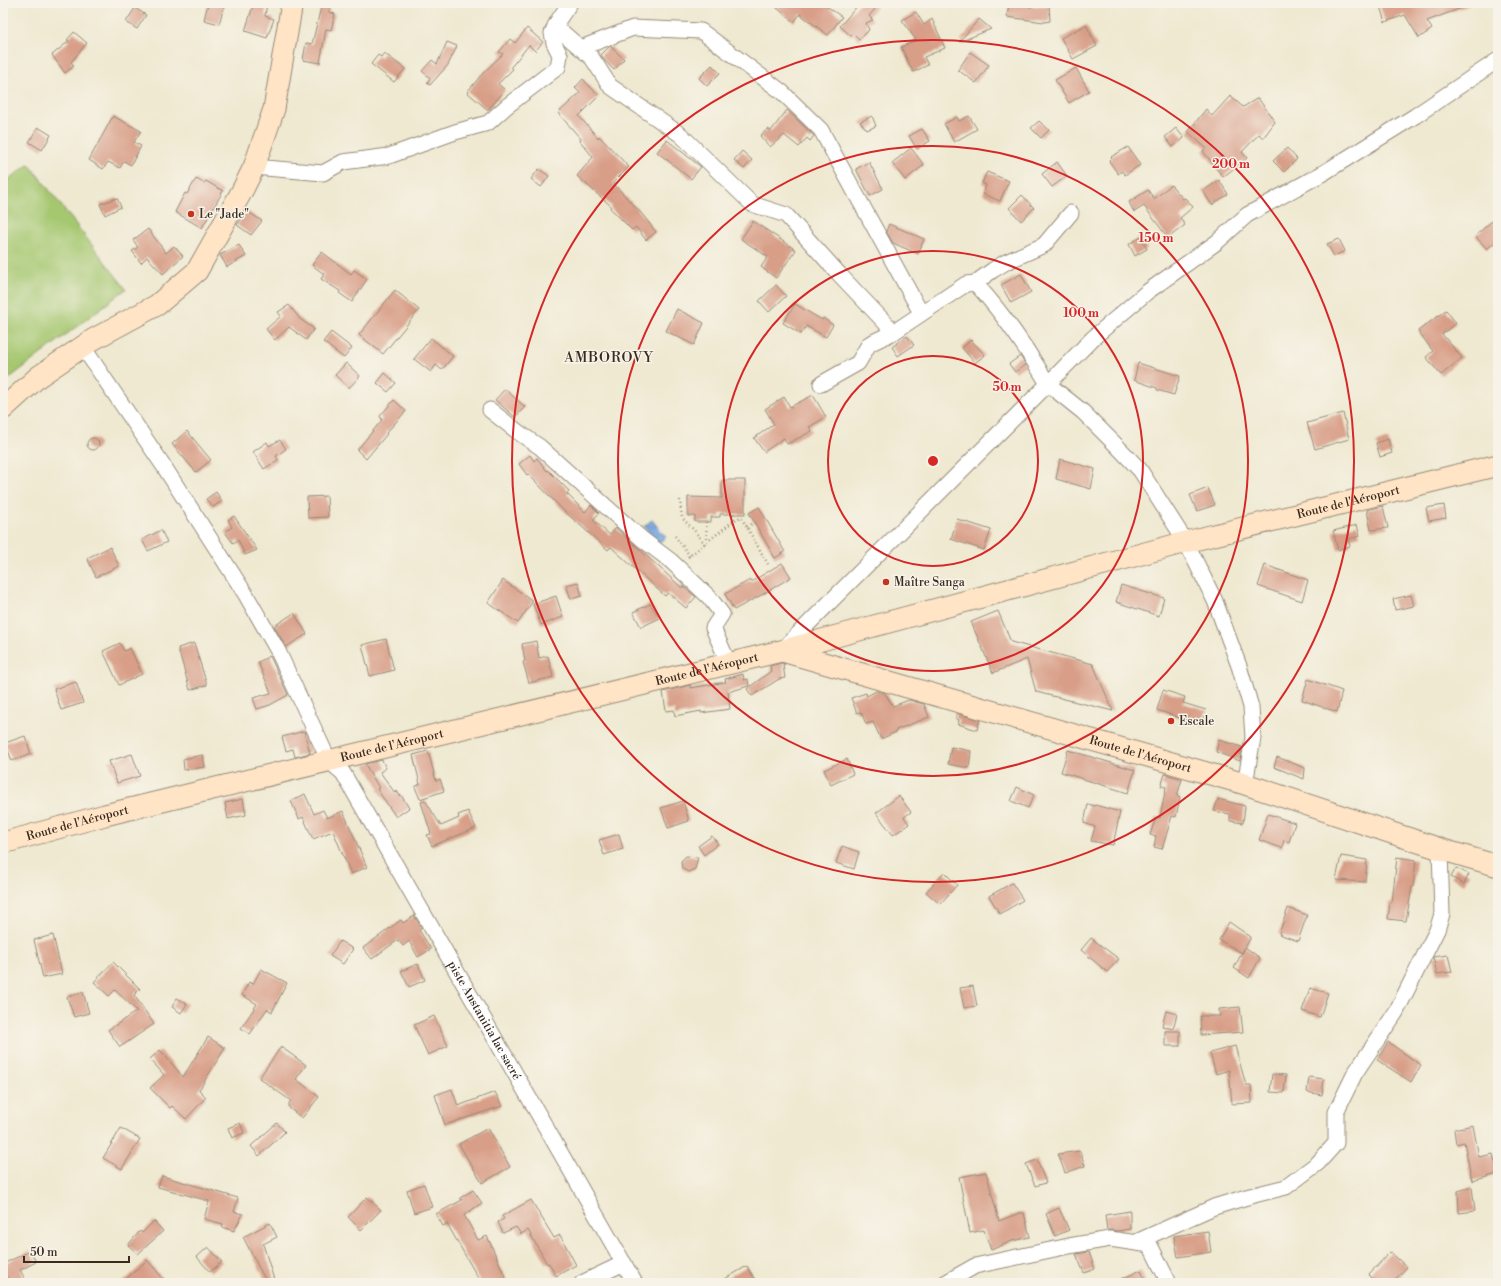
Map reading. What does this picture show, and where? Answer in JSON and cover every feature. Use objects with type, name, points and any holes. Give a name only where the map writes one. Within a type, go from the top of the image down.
[{"type":"main road","points":[[3,409],[38,377],[94,339],[157,305],[197,271],[254,167],[274,109],[292,3]]},
{"type":"main road","name":"Route de l'Aéroport","points":[[3,843],[105,815],[781,651],[1186,542],[1498,465]]},
{"type":"main road","name":"Route de l'Aéroport","points":[[781,651],[1245,784],[1440,849],[1498,866]]},
{"type":"street","points":[[254,167],[323,173],[344,162],[389,156],[455,132],[488,123],[507,106],[558,67],[560,56],[552,33],[570,3]]},
{"type":"street","points":[[555,26],[592,58],[610,86],[681,135],[752,204],[786,215],[894,332]]},
{"type":"street","points":[[581,48],[633,28],[701,32],[782,92],[821,130],[921,313]]},
{"type":"street","points":[[781,651],[1093,338],[1146,292],[1217,242],[1247,215],[1325,172],[1415,116],[1498,60]]},
{"type":"street","points":[[821,384],[858,363],[869,344],[894,332],[966,284],[975,283],[992,270],[1006,262],[1044,245],[1070,212]]},
{"type":"street","points":[[975,283],[1010,326],[1033,358],[1048,384],[1083,412],[1140,470],[1186,542],[1215,600],[1239,666],[1251,707],[1253,738],[1245,784]]},
{"type":"street","points":[[83,346],[163,464],[246,595],[278,651],[329,761]]},
{"type":"street","points":[[490,410],[540,447],[709,597],[722,614],[713,628],[729,664]]},
{"type":"street","name":"piste Anstanitia lac sacré","points":[[329,761],[343,773],[636,1283]]},
{"type":"street","points":[[1136,1242],[1214,1207],[1286,1187],[1318,1163],[1336,1143],[1336,1112],[1355,1073],[1396,1012],[1437,930],[1442,914],[1440,849]]},
{"type":"street","points":[[945,1283],[975,1266],[1110,1239],[1150,1245],[1169,1283]]},
{"type":"street","points":[[582,1283],[624,1263]]},
{"type":"path","points":[[680,500],[682,518],[706,543]]},
{"type":"path","points":[[733,514],[734,520]]},
{"type":"path","points":[[677,567],[734,520],[741,517],[769,566]]},
{"type":"path","points":[[706,522],[706,543]]},
{"type":"path","points":[[747,527],[755,522]]},
{"type":"path","points":[[675,536],[690,556]]},
{"type":"green space","points":[[29,164],[126,289],[3,383],[3,184]]},
{"type":"water","points":[[652,520],[666,537],[657,544],[644,526]]},
{"type":"building","points":[[208,3],[225,3],[219,24],[204,20]]},
{"type":"building","points":[[254,3],[267,3],[265,16],[274,19],[267,38],[245,31]]},
{"type":"building","points":[[322,3],[330,4],[329,12],[335,14],[331,30],[326,29],[320,63],[303,60],[306,43],[312,44]]},
{"type":"building","points":[[771,3],[822,3],[842,17],[828,35],[800,14],[794,22]]},
{"type":"building","points":[[860,3],[880,3],[869,16],[873,20],[866,23],[869,30],[859,40],[853,34],[851,36],[840,26]]},
{"type":"building","points":[[1009,3],[1030,3],[1030,7],[1049,5],[1050,21],[1044,22],[1007,17]]},
{"type":"building","points":[[1379,3],[1472,4],[1427,21],[1432,29],[1419,38],[1405,15],[1385,22]]},
{"type":"building","points":[[135,8],[146,15],[137,29],[126,22]]},
{"type":"building","points":[[916,12],[924,25],[932,19],[945,48],[924,57],[928,65],[913,72],[901,47],[916,40],[902,20]]},
{"type":"building","points":[[979,19],[991,29],[959,42]]},
{"type":"building","points":[[1086,25],[1097,46],[1073,59],[1061,38]]},
{"type":"building","points":[[527,28],[543,42],[535,51],[529,45],[511,67],[513,69],[498,84],[505,90],[488,110],[467,92],[484,72],[503,54],[499,52],[510,39],[515,43]]},
{"type":"building","points":[[74,32],[87,43],[71,62],[74,66],[65,73],[52,55],[69,41],[67,40]]},
{"type":"building","points":[[447,42],[457,46],[448,65],[430,85],[427,83],[430,78],[422,71],[432,60],[437,64]]},
{"type":"building","points":[[610,46],[624,59],[614,70],[601,55]]},
{"type":"building","points":[[970,52],[989,65],[976,83],[958,70]]},
{"type":"building","points":[[384,53],[405,69],[394,82],[371,64],[378,55],[381,57]]},
{"type":"building","points":[[712,65],[720,73],[707,86],[699,78]]},
{"type":"building","points":[[1076,68],[1089,91],[1069,103],[1055,80]]},
{"type":"building","points":[[583,79],[599,96],[579,116],[598,138],[599,136],[629,167],[613,183],[642,214],[656,232],[646,240],[636,227],[632,230],[610,208],[611,206],[577,176],[593,157],[580,141],[581,139],[558,113],[580,93],[575,88]]},
{"type":"building","points":[[1230,96],[1243,107],[1258,98],[1275,122],[1263,138],[1259,134],[1242,152],[1247,158],[1223,177],[1203,151],[1206,148],[1188,132],[1206,109],[1212,116]]},
{"type":"building","points":[[787,110],[814,136],[810,141],[807,138],[799,147],[784,135],[770,147],[760,136],[768,129],[771,131]]},
{"type":"building","points":[[113,116],[141,131],[134,142],[141,146],[131,165],[124,161],[120,168],[108,162],[103,169],[89,160]]},
{"type":"building","points":[[872,116],[876,126],[867,130],[860,122]]},
{"type":"building","points":[[969,116],[977,129],[954,142],[944,124],[957,117],[959,121]]},
{"type":"building","points":[[1039,121],[1049,130],[1041,138],[1031,128]]},
{"type":"building","points":[[38,127],[51,135],[42,150],[29,142]]},
{"type":"building","points":[[1176,128],[1184,138],[1173,147],[1165,137]]},
{"type":"building","points":[[922,129],[930,141],[917,149],[909,136]]},
{"type":"building","points":[[667,140],[701,167],[691,179],[657,152]]},
{"type":"building","points":[[1128,147],[1140,165],[1125,175],[1122,171],[1118,174],[1109,161],[1112,158],[1111,157]]},
{"type":"building","points":[[911,148],[924,165],[905,180],[892,163]]},
{"type":"building","points":[[1287,148],[1297,159],[1284,172],[1273,161]]},
{"type":"building","points":[[742,151],[752,160],[744,169],[734,160]]},
{"type":"building","points":[[869,162],[883,189],[870,196],[856,169]]},
{"type":"building","points":[[1057,162],[1067,176],[1052,187],[1042,174]]},
{"type":"building","points":[[539,169],[549,176],[541,187],[531,179]]},
{"type":"building","points":[[987,172],[1009,181],[1000,201],[983,194],[986,185],[982,183]]},
{"type":"building","points":[[196,179],[204,183],[206,181],[223,191],[202,228],[175,212],[185,193],[187,194]]},
{"type":"building","points":[[1219,180],[1228,194],[1212,205],[1203,191]]},
{"type":"building","points":[[1171,185],[1183,199],[1185,198],[1193,207],[1180,218],[1185,225],[1168,238],[1144,206],[1134,212],[1129,202],[1148,190],[1154,199]]},
{"type":"building","points":[[1022,195],[1034,208],[1021,221],[1009,208]]},
{"type":"building","points":[[117,198],[121,207],[105,215],[100,204]]},
{"type":"building","points":[[247,211],[262,221],[251,235],[237,225]]},
{"type":"building","points":[[753,221],[796,250],[776,278],[761,267],[768,257],[741,239]]},
{"type":"building","points":[[1492,221],[1498,227],[1498,239],[1487,249],[1475,236]]},
{"type":"building","points":[[889,224],[924,239],[918,254],[893,243],[886,231]]},
{"type":"building","points":[[148,229],[166,253],[174,246],[183,256],[163,274],[147,257],[141,263],[132,251],[138,247],[133,240]]},
{"type":"building","points":[[1141,237],[1147,249],[1135,256],[1129,244]]},
{"type":"building","points":[[1339,239],[1345,251],[1334,256],[1327,244]]},
{"type":"building","points":[[239,245],[246,256],[227,267],[220,255]]},
{"type":"building","points":[[322,252],[351,274],[354,270],[367,279],[352,302],[339,293],[340,291],[321,279],[324,274],[312,265]]},
{"type":"building","points":[[1021,274],[1031,292],[1011,303],[1001,285]]},
{"type":"building","points":[[776,285],[786,296],[769,312],[759,301]]},
{"type":"building","points":[[395,290],[419,310],[383,354],[359,335]]},
{"type":"building","points":[[795,304],[822,320],[823,318],[833,325],[826,337],[806,326],[801,334],[783,323]]},
{"type":"building","points":[[289,305],[300,319],[314,329],[306,340],[289,327],[275,340],[266,329],[281,316],[278,312]]},
{"type":"building","points":[[677,309],[704,323],[694,345],[666,331]]},
{"type":"building","points":[[1446,310],[1456,323],[1442,334],[1462,358],[1441,375],[1426,357],[1433,351],[1418,331]]},
{"type":"building","points":[[331,332],[352,348],[344,358],[323,342]]},
{"type":"building","points":[[907,336],[914,345],[898,356],[892,347]]},
{"type":"building","points":[[431,338],[453,356],[442,370],[436,365],[431,372],[414,359]]},
{"type":"building","points":[[971,340],[985,355],[975,363],[962,348]]},
{"type":"building","points":[[1020,356],[1026,365],[1015,372],[1009,364]]},
{"type":"building","points":[[346,363],[360,376],[349,388],[335,375]]},
{"type":"building","points":[[1138,363],[1180,376],[1174,395],[1157,390],[1157,388],[1134,380]]},
{"type":"building","points":[[385,373],[396,383],[388,392],[377,383]]},
{"type":"building","points":[[505,389],[525,407],[515,417],[495,400]]},
{"type":"building","points":[[813,395],[826,417],[809,427],[812,431],[787,444],[784,438],[764,452],[754,438],[774,424],[765,409],[784,397],[790,407]]},
{"type":"building","points":[[394,400],[406,411],[386,433],[387,434],[366,459],[357,450],[382,420],[380,416]]},
{"type":"building","points":[[1343,413],[1349,439],[1315,449],[1307,423]]},
{"type":"building","points":[[187,431],[211,460],[196,472],[172,444]]},
{"type":"building","points":[[93,438],[97,440],[99,444],[97,448],[93,450],[89,448],[87,444],[89,440]]},
{"type":"building","points":[[1388,439],[1392,453],[1380,457],[1376,443]]},
{"type":"building","points":[[280,440],[286,449],[276,456],[278,460],[264,469],[253,452],[267,442],[269,446]]},
{"type":"building","points":[[530,455],[534,461],[537,458],[547,471],[548,470],[569,491],[567,494],[585,512],[591,505],[599,513],[593,520],[610,535],[616,528],[682,588],[683,586],[696,597],[686,608],[668,593],[665,596],[611,547],[608,550],[563,510],[528,474],[527,475],[519,464]]},
{"type":"building","points":[[1060,459],[1095,469],[1091,489],[1056,479]]},
{"type":"building","points":[[722,480],[745,480],[745,514],[720,514],[720,517],[711,517],[711,522],[695,522],[695,516],[688,516],[688,497],[722,498]]},
{"type":"building","points":[[1208,488],[1215,505],[1197,511],[1190,495]]},
{"type":"building","points":[[216,492],[222,501],[213,507],[206,499]]},
{"type":"building","points":[[327,496],[328,517],[308,518],[307,497]]},
{"type":"building","points":[[1444,505],[1446,518],[1429,521],[1426,508]]},
{"type":"building","points":[[1383,506],[1388,528],[1371,530],[1367,510]]},
{"type":"building","points":[[759,507],[785,552],[775,558],[749,513]]},
{"type":"building","points":[[234,516],[257,550],[245,555],[238,540],[233,543],[225,532],[232,527],[228,520]]},
{"type":"building","points":[[957,519],[991,530],[984,550],[951,539]]},
{"type":"building","points":[[1357,525],[1360,536],[1348,539],[1350,546],[1338,550],[1333,531]]},
{"type":"building","points":[[161,530],[167,542],[148,551],[142,540]]},
{"type":"building","points":[[110,547],[119,566],[96,577],[87,558]]},
{"type":"building","points":[[782,563],[791,577],[734,610],[725,594],[750,580],[751,582]]},
{"type":"building","points":[[1265,565],[1308,580],[1302,601],[1258,586]]},
{"type":"building","points":[[503,580],[533,601],[518,623],[488,603]]},
{"type":"building","points":[[578,582],[582,596],[571,599],[566,585]]},
{"type":"building","points":[[1121,585],[1164,598],[1159,616],[1116,602]]},
{"type":"building","points":[[1411,595],[1414,606],[1395,610],[1393,599]]},
{"type":"building","points":[[556,596],[563,617],[541,625],[533,604]]},
{"type":"building","points":[[650,604],[660,618],[641,627],[633,612]]},
{"type":"building","points":[[998,611],[1011,642],[1093,664],[1113,711],[1036,692],[1027,659],[993,673],[971,622]]},
{"type":"building","points":[[294,613],[307,634],[286,647],[274,626]]},
{"type":"building","points":[[386,639],[394,670],[370,676],[362,645]]},
{"type":"building","points":[[536,641],[539,658],[548,656],[553,677],[529,683],[523,662],[525,661],[522,644]]},
{"type":"building","points":[[120,643],[124,651],[130,648],[142,674],[119,685],[103,651]]},
{"type":"building","points":[[194,643],[207,685],[190,690],[178,648]]},
{"type":"building","points":[[270,656],[288,695],[270,705],[257,709],[253,698],[271,693],[258,662]]},
{"type":"building","points":[[781,663],[785,664],[783,665],[785,678],[779,679],[752,696],[747,689],[771,671],[770,666]]},
{"type":"building","points":[[743,674],[744,680],[748,679],[749,686],[728,692],[730,709],[701,713],[701,711],[675,716],[674,710],[666,711],[663,692],[690,685],[691,688],[726,682],[725,679]]},
{"type":"building","points":[[1308,679],[1342,691],[1337,712],[1302,700]]},
{"type":"building","points":[[76,682],[83,703],[61,710],[54,689]]},
{"type":"building","points":[[1163,690],[1185,697],[1183,703],[1206,710],[1201,725],[1157,710]]},
{"type":"building","points":[[876,691],[885,693],[893,706],[909,700],[924,704],[929,717],[896,730],[896,732],[881,739],[873,722],[866,724],[861,712],[857,713],[851,698],[866,693],[867,696]]},
{"type":"building","points":[[956,713],[980,720],[977,730],[958,724],[959,720],[956,719]]},
{"type":"building","points":[[304,731],[310,753],[295,757],[293,749],[286,751],[282,737]]},
{"type":"building","points":[[25,736],[31,754],[12,761],[5,743]]},
{"type":"building","points":[[1219,740],[1242,747],[1240,761],[1216,752]]},
{"type":"building","points":[[951,747],[971,751],[969,768],[948,764]]},
{"type":"building","points":[[1068,750],[1135,770],[1128,793],[1061,772]]},
{"type":"building","points":[[428,751],[436,781],[440,779],[444,791],[420,799],[415,787],[420,784],[413,755]]},
{"type":"building","points":[[132,754],[140,776],[117,783],[109,761]]},
{"type":"building","points":[[203,755],[205,767],[184,770],[183,759]]},
{"type":"building","points":[[1277,757],[1305,768],[1304,779],[1274,767]]},
{"type":"building","points":[[847,759],[853,774],[831,785],[824,770]]},
{"type":"building","points":[[382,760],[386,768],[380,772],[395,793],[397,791],[400,796],[401,795],[409,808],[396,817],[377,789],[379,788],[365,764]]},
{"type":"building","points":[[1165,774],[1182,779],[1177,796],[1180,797],[1176,817],[1172,816],[1162,849],[1154,847],[1156,836],[1150,835],[1156,817],[1160,818],[1166,787],[1161,786]]},
{"type":"building","points":[[1017,787],[1034,795],[1028,808],[1011,801]]},
{"type":"building","points":[[305,794],[314,814],[323,810],[327,818],[343,811],[367,867],[351,874],[333,831],[313,839],[303,817],[299,819],[291,801]]},
{"type":"building","points":[[899,796],[911,812],[904,817],[909,824],[893,835],[876,813]]},
{"type":"building","points":[[243,799],[246,815],[228,819],[225,803]]},
{"type":"building","points":[[1218,799],[1245,806],[1243,823],[1230,821],[1230,814],[1214,811]]},
{"type":"building","points":[[425,800],[441,826],[459,818],[458,815],[468,811],[476,828],[432,846],[427,835],[431,834],[421,802]]},
{"type":"building","points":[[683,801],[689,821],[668,828],[661,808]]},
{"type":"building","points":[[1088,804],[1120,812],[1113,845],[1091,841],[1095,827],[1084,823]]},
{"type":"building","points":[[1268,814],[1295,823],[1289,842],[1284,840],[1282,848],[1259,840]]},
{"type":"building","points":[[619,834],[623,849],[604,855],[599,840]]},
{"type":"building","points":[[712,836],[718,844],[704,855],[698,846]]},
{"type":"building","points":[[842,846],[859,852],[854,869],[836,863]]},
{"type":"building","points":[[686,856],[698,857],[695,869],[688,872],[682,868],[681,861]]},
{"type":"building","points":[[1341,856],[1367,860],[1365,882],[1336,880]]},
{"type":"building","points":[[1397,857],[1416,860],[1413,887],[1406,921],[1388,919],[1390,902],[1392,902]]},
{"type":"building","points":[[1456,868],[1469,874],[1464,884],[1451,877]]},
{"type":"building","points":[[944,872],[957,885],[940,904],[926,892]]},
{"type":"building","points":[[1012,883],[1023,900],[1000,914],[989,896]]},
{"type":"building","points":[[1288,908],[1307,915],[1298,941],[1279,934]]},
{"type":"building","points":[[414,916],[422,928],[419,930],[431,949],[418,957],[409,941],[403,946],[398,940],[372,959],[363,948],[401,920],[403,923]]},
{"type":"building","points":[[1229,922],[1251,937],[1242,953],[1219,940]]},
{"type":"building","points":[[53,935],[62,974],[43,978],[34,940]]},
{"type":"building","points":[[1091,938],[1119,959],[1107,972],[1081,950]]},
{"type":"building","points":[[340,941],[353,949],[343,964],[330,956]]},
{"type":"building","points":[[1245,947],[1260,958],[1249,978],[1234,968]]},
{"type":"building","points":[[1448,955],[1452,972],[1437,974],[1433,957]]},
{"type":"building","points":[[113,962],[140,989],[134,995],[154,1024],[120,1047],[108,1030],[137,1011],[115,990],[109,996],[94,982]]},
{"type":"building","points":[[418,964],[425,980],[409,987],[401,971]]},
{"type":"building","points":[[261,969],[287,983],[272,1012],[267,1009],[250,1034],[241,1028],[257,1004],[242,995],[249,982],[253,984]]},
{"type":"building","points":[[973,986],[977,1006],[964,1008],[960,988]]},
{"type":"building","points":[[1310,988],[1328,993],[1320,1017],[1302,1011]]},
{"type":"building","points":[[83,992],[89,1013],[74,1017],[67,997]]},
{"type":"building","points":[[177,998],[187,1004],[181,1013],[172,1007]]},
{"type":"building","points":[[1240,1007],[1243,1032],[1201,1035],[1200,1016],[1220,1016],[1219,1009]]},
{"type":"building","points":[[1166,1011],[1177,1014],[1173,1029],[1162,1026]]},
{"type":"building","points":[[434,1016],[448,1046],[428,1055],[414,1025]]},
{"type":"building","points":[[1165,1031],[1180,1031],[1180,1046],[1165,1046]]},
{"type":"building","points":[[208,1037],[225,1048],[199,1090],[206,1097],[186,1119],[172,1106],[170,1108],[150,1088],[164,1075],[150,1059],[160,1050],[183,1077]]},
{"type":"building","points":[[1388,1042],[1421,1065],[1411,1082],[1377,1060]]},
{"type":"building","points":[[1235,1046],[1246,1085],[1251,1085],[1252,1103],[1232,1104],[1229,1070],[1216,1074],[1210,1053]]},
{"type":"building","points":[[281,1047],[306,1065],[296,1079],[319,1097],[302,1118],[289,1108],[289,1103],[291,1101],[259,1078]]},
{"type":"building","points":[[1272,1074],[1286,1075],[1284,1093],[1270,1092]]},
{"type":"building","points":[[1309,1077],[1324,1079],[1322,1095],[1307,1092]]},
{"type":"building","points":[[452,1089],[458,1106],[495,1092],[502,1106],[445,1125],[435,1095]]},
{"type":"building","points":[[240,1123],[244,1133],[232,1138],[228,1128]]},
{"type":"building","points":[[277,1123],[285,1132],[259,1156],[251,1146]]},
{"type":"building","points":[[1473,1125],[1479,1157],[1493,1154],[1498,1174],[1472,1181],[1464,1142],[1456,1144],[1454,1129]]},
{"type":"building","points":[[121,1128],[140,1139],[122,1169],[103,1158]]},
{"type":"building","points":[[488,1128],[510,1167],[482,1183],[459,1144]]},
{"type":"building","points":[[1080,1151],[1085,1166],[1065,1173],[1058,1154]]},
{"type":"building","points":[[1037,1160],[1046,1183],[1035,1186],[1026,1164]]},
{"type":"building","points":[[986,1172],[999,1221],[1019,1213],[1024,1213],[1030,1237],[1012,1241],[991,1250],[984,1230],[970,1233],[959,1177]]},
{"type":"building","points":[[162,1176],[238,1198],[234,1212],[243,1214],[234,1231],[222,1227],[223,1224],[204,1219],[209,1201],[158,1187]]},
{"type":"building","points":[[424,1184],[432,1207],[414,1213],[407,1190]]},
{"type":"building","points":[[1472,1187],[1475,1211],[1459,1213],[1458,1191]]},
{"type":"building","points":[[473,1190],[482,1203],[464,1215],[478,1240],[487,1236],[508,1283],[481,1283],[447,1224],[443,1226],[436,1214],[462,1200],[460,1198]]},
{"type":"building","points":[[367,1197],[381,1210],[361,1230],[348,1217]]},
{"type":"building","points":[[531,1200],[554,1238],[560,1235],[576,1265],[556,1276],[549,1263],[547,1264],[528,1230],[521,1234],[516,1227],[503,1233],[498,1222],[504,1219],[502,1216]]},
{"type":"building","points":[[1059,1208],[1069,1230],[1055,1236],[1046,1214]]},
{"type":"building","points":[[1130,1211],[1130,1229],[1117,1231],[1107,1230],[1105,1215]]},
{"type":"building","points":[[154,1221],[163,1231],[138,1254],[128,1245],[140,1231],[142,1233]]},
{"type":"building","points":[[270,1223],[277,1237],[263,1244],[275,1283],[267,1283],[243,1237]]},
{"type":"building","points":[[1208,1231],[1211,1252],[1178,1257],[1174,1236]]},
{"type":"building","points":[[208,1247],[222,1262],[210,1272],[197,1257]]},
{"type":"building","points":[[30,1251],[36,1262],[20,1270],[27,1283],[10,1283],[3,1270],[3,1264]]},
{"type":"building","points":[[1089,1252],[1095,1269],[1084,1273],[1076,1254]]},
{"type":"building","points":[[1390,1252],[1407,1267],[1392,1283],[1377,1283],[1368,1275]]},
{"type":"building","points":[[147,1260],[167,1283],[122,1283]]},
{"type":"building","points":[[747,1266],[757,1283],[718,1283]]},
{"type":"building","points":[[1141,1270],[1146,1283],[1113,1283]]},
{"type":"place","name":"Le \"Jade\"","points":[[191,214]]},
{"type":"place","name":"Maître Sanga","points":[[886,582]]},
{"type":"place","name":"Escale","points":[[1171,721]]},
{"type":"district","name":"AMBOROVY","points":[[609,358]]}]
